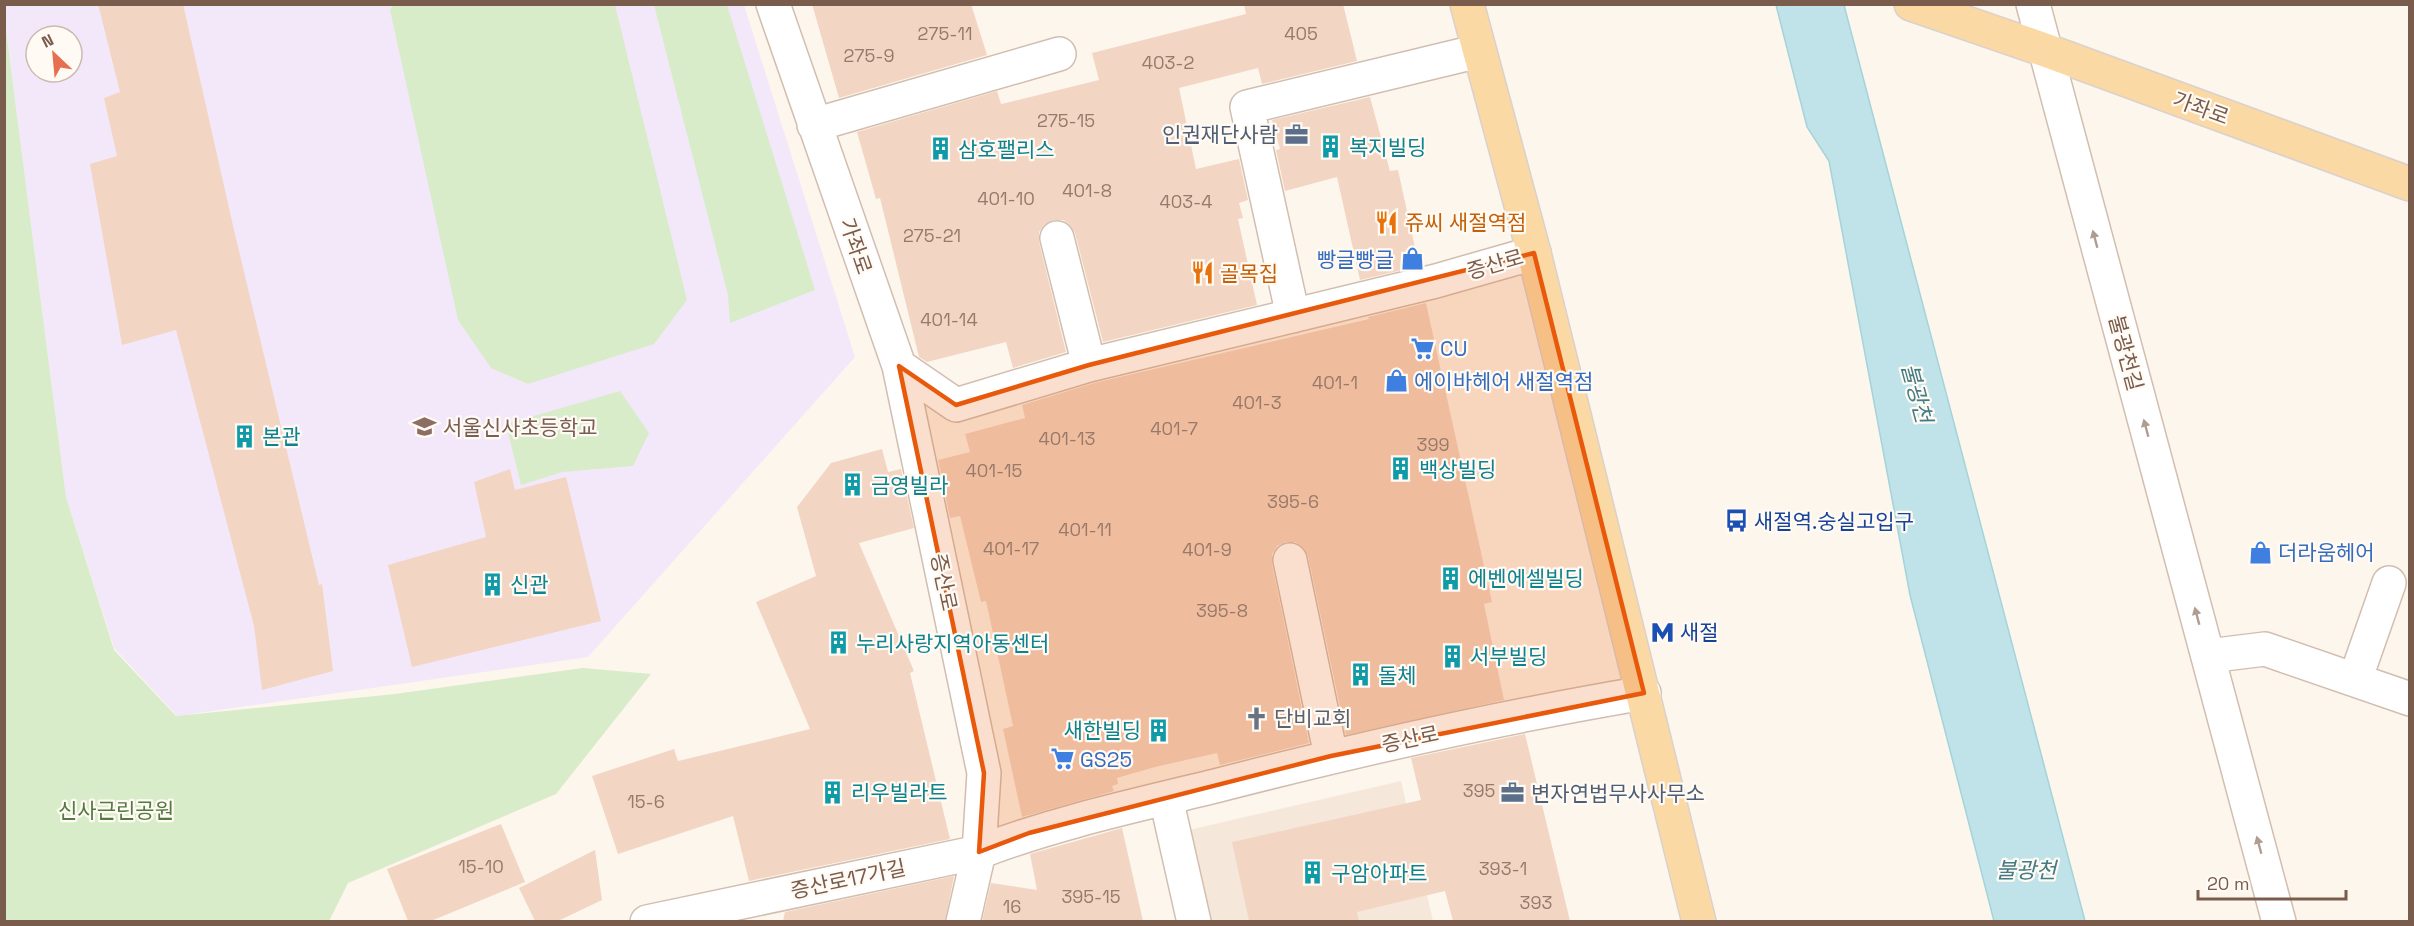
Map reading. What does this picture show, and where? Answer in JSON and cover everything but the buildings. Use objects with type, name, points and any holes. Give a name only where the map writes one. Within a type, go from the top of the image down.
[{"type":"main road","name":"증산로","points":[[1467,4],[1534,253],[1700,921]]},
{"type":"main road","name":"가좌로","points":[[1911,4],[2045,50],[2409,184]]},
{"type":"street","name":"가좌로","points":[[773,4],[899,366]]},
{"type":"street","name":"불광천길","points":[[2033,4],[2279,921]]},
{"type":"street","name":"불광천길","points":[[2045,4],[2045,50]]},
{"type":"street","points":[[1293,316],[1247,107],[1479,51]]},
{"type":"street","points":[[814,125],[1059,54]]},
{"type":"street","points":[[1057,238],[1089,365]]},
{"type":"street","name":"증산로","points":[[899,366],[956,405],[1089,365],[1436,281],[1534,253]]},
{"type":"street","name":"증산로","points":[[899,366],[984,773],[979,852],[1029,833],[1331,756],[1548,709],[1644,693]]},
{"type":"street","points":[[1290,560],[1331,756]]},
{"type":"street","points":[[2355,680],[2389,583]]},
{"type":"street","points":[[2208,656],[2265,649],[2409,699]]},
{"type":"street","points":[[1166,798],[1194,921]]},
{"type":"street","points":[[963,921],[979,852]]},
{"type":"street","name":"증산로17가길","points":[[647,921],[979,852]]},
{"type":"highlighted area","points":[[1534,253],[1644,693],[1331,756],[1029,833],[979,852],[984,773],[899,366],[956,405],[1089,365]]},
{"type":"shaded area","name":"서울신사초등학교","points":[[4,5],[744,5],[855,357],[588,657],[177,716],[114,648],[66,497]]},
{"type":"shaded area","points":[[1401,781],[1433,921],[1210,921],[1189,830]]},
{"type":"green space","points":[[393,5],[615,5],[687,300],[654,344],[528,384],[491,368],[458,320],[390,10]]},
{"type":"green space","points":[[654,5],[727,5],[815,290],[730,323],[728,295]]},
{"type":"green space","name":"신사근린공원","points":[[5,22],[66,497],[114,650],[176,716],[395,694],[583,668],[651,674],[556,794],[348,883],[329,921],[5,921]]},
{"type":"green space","points":[[620,391],[649,433],[633,466],[562,472],[521,485],[506,424]]},
{"type":"water","name":"불광천","points":[[1776,5],[1844,5],[2085,921],[1994,921],[1910,595],[1829,161],[1807,127]]},
{"type":"place","name":"인권재단사람","points":[[1296,134]]},
{"type":"place","name":"복지빌딩","points":[[1331,147]]},
{"type":"place","name":"삼호팰리스","points":[[940,149]]},
{"type":"place","name":"쥬씨 새절역점","points":[[1387,222]]},
{"type":"place","name":"빵글빵글","points":[[1412,259]]},
{"type":"place","name":"골목집","points":[[1202,273]]},
{"type":"place","name":"CU","points":[[1422,348]]},
{"type":"place","name":"에이바헤어 새절역점","points":[[1396,381]]},
{"type":"place","name":"서울신사초등학교","points":[[425,427]]},
{"type":"place","name":"본관","points":[[244,436]]},
{"type":"place","name":"백상빌딩","points":[[1401,469]]},
{"type":"place","name":"금영빌라","points":[[853,485]]},
{"type":"place","name":"새절역.숭실고입구","points":[[1736,521]]},
{"type":"place","name":"더라움헤어","points":[[2260,552]]},
{"type":"place","name":"에벤에셀빌딩","points":[[1450,578]]},
{"type":"place","name":"신관","points":[[492,584]]},
{"type":"place","name":"새절","points":[[1662,632]]},
{"type":"place","name":"누리사랑지역아동센터","points":[[838,643]]},
{"type":"place","name":"서부빌딩","points":[[1452,656]]},
{"type":"place","name":"돌체","points":[[1360,675]]},
{"type":"place","name":"단비교회","points":[[1256,718]]},
{"type":"place","name":"새한빌딩","points":[[1159,730]]},
{"type":"place","name":"GS25","points":[[1062,759]]},
{"type":"place","name":"리우빌라트","points":[[833,792]]},
{"type":"place","name":"변자연법무사사무소","points":[[1513,793]]},
{"type":"place","name":"구암아파트","points":[[1313,873]]}]
